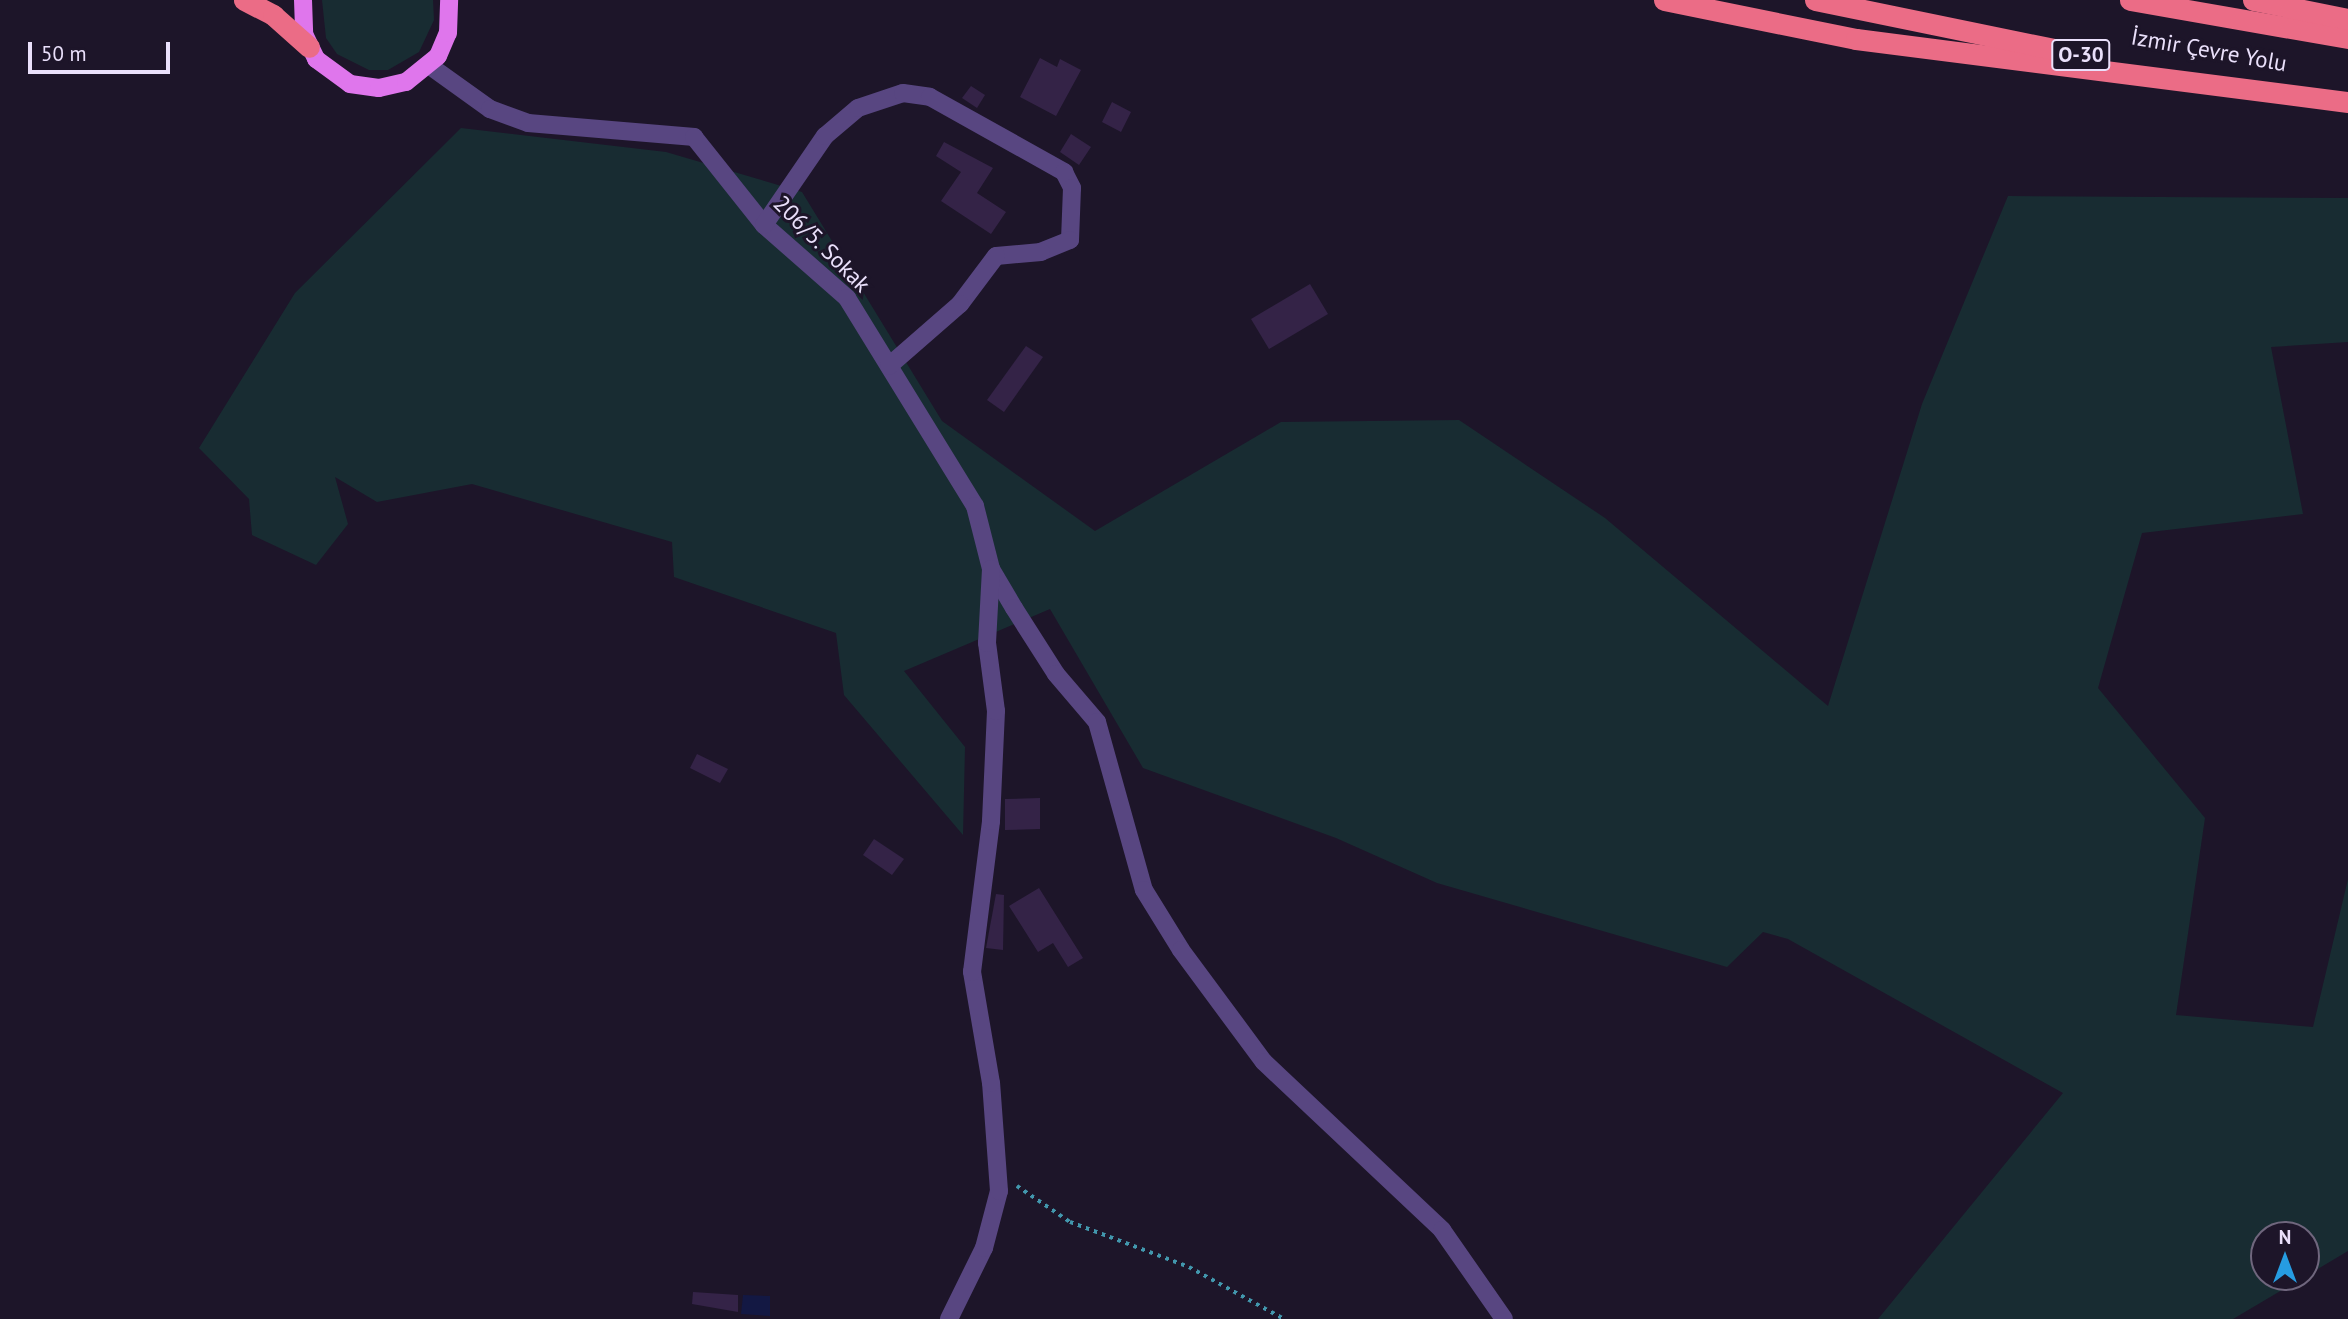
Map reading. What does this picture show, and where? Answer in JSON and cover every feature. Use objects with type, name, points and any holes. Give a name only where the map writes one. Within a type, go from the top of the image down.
[{"type":"highway","points":[[244,0],[273,15],[309,47]]},
{"type":"highway","points":[[1664,0],[1856,40],[2348,101]]},
{"type":"highway","name":"İzmir Çevre Yolu","points":[[1815,0],[2056,51],[2348,101]]},
{"type":"highway","name":"İzmir Çevre Yolu","points":[[2130,0],[2348,38]]},
{"type":"highway","points":[[2253,0],[2348,19]]},
{"type":"main road","points":[[303,0],[309,47],[326,70],[364,88],[406,82],[430,66],[448,33],[449,0]]},
{"type":"street","name":"206/5. Sokak","points":[[430,66],[491,109],[528,123],[694,137],[764,225],[847,298],[975,506],[991,569]]},
{"type":"street","points":[[764,225],[825,136],[858,108],[903,93],[930,97],[1063,172],[1072,188],[1070,240],[1041,252],[996,256],[960,304],[889,366]]},
{"type":"street","points":[[949,1319],[984,1248],[999,1191],[991,1083],[972,972],[991,821],[996,711],[987,643],[991,569]]},
{"type":"street","points":[[991,569],[1056,674],[1097,722],[1144,890],[1181,950],[1264,1062],[1442,1230],[1504,1319]]},
{"type":"path","points":[[1013,1177],[1018,1189],[1069,1222],[1189,1267],[1284,1319]]},
{"type":"shaded area","points":[[322,0],[433,0],[434,20],[419,52],[388,70],[369,70],[337,54],[326,38]]},
{"type":"shaded area","points":[[461,128],[666,152],[802,192],[942,421],[1095,531],[1281,422],[1459,420],[1605,518],[1828,706],[1922,404],[2008,196],[2348,198],[2348,342],[2271,347],[2303,514],[2142,533],[2098,688],[2205,818],[2176,1015],[2313,1027],[2348,879],[2348,1251],[2320,1268],[2320,1221],[2250,1221],[2250,1291],[2280,1291],[2233,1319],[1878,1319],[2063,1093],[1788,939],[1763,932],[1727,967],[1437,883],[1336,838],[1143,768],[1050,609],[904,671],[965,747],[963,835],[844,695],[836,633],[674,577],[672,542],[472,484],[377,502],[335,477],[348,524],[316,565],[252,535],[249,499],[199,448],[295,293]]},
{"type":"shaded area","points":[[743,1295],[770,1296],[770,1316],[741,1314]]},
{"type":"building","points":[[1040,58],[1057,67],[1060,59],[1081,70],[1056,116],[1020,97]]},
{"type":"building","points":[[971,86],[985,95],[977,108],[962,98]]},
{"type":"building","points":[[1112,102],[1131,112],[1121,132],[1102,122]]},
{"type":"building","points":[[1071,134],[1091,147],[1079,165],[1060,152]]},
{"type":"building","points":[[944,142],[993,168],[977,193],[1006,212],[991,234],[941,201],[961,172],[936,156]]},
{"type":"building","points":[[1310,284],[1328,314],[1269,349],[1251,319]]},
{"type":"building","points":[[1026,346],[1043,357],[1004,412],[987,400]]},
{"type":"building","points":[[697,754],[728,769],[720,783],[690,768]]},
{"type":"building","points":[[1040,798],[1040,829],[1005,830],[1005,799]]},
{"type":"building","points":[[874,839],[904,859],[892,875],[863,855]]},
{"type":"building","points":[[1039,888],[1083,958],[1068,967],[1053,943],[1038,952],[1009,906]]},
{"type":"building","points":[[996,894],[1004,895],[1003,950],[986,948]]},
{"type":"building","points":[[693,1292],[738,1295],[738,1312],[692,1304]]}]
